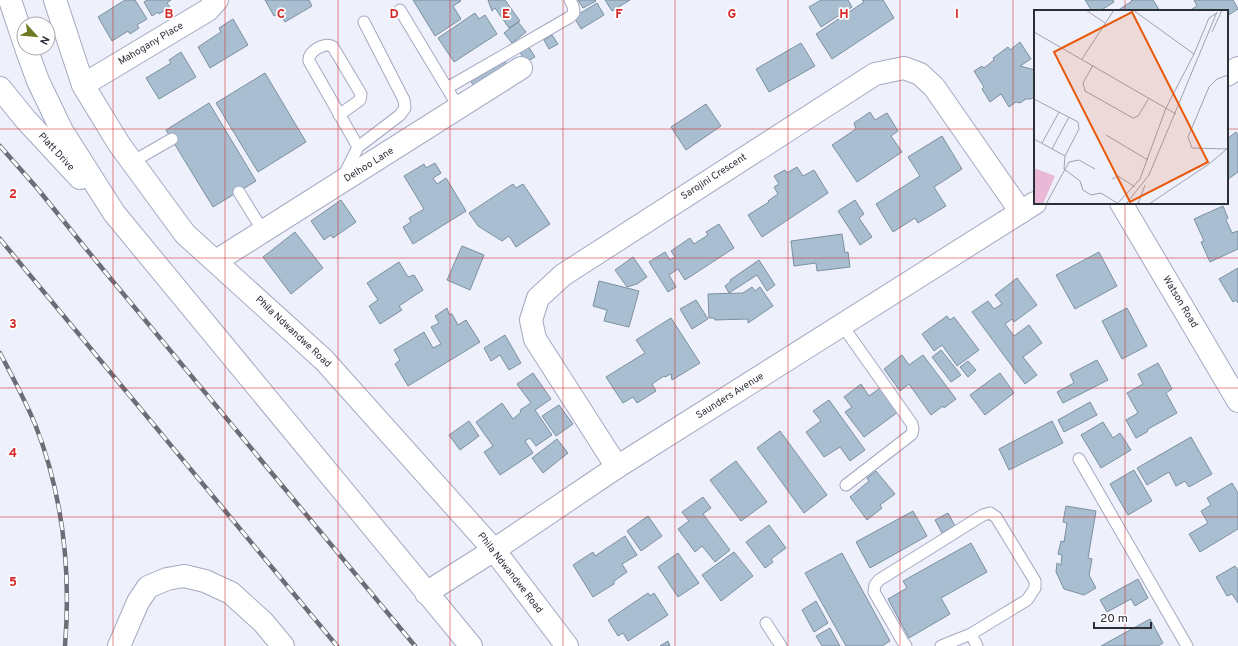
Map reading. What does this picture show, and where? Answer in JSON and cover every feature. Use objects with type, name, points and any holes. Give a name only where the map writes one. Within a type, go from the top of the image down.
[{"type":"street","points":[[10,0],[16,18]]},
{"type":"street","name":"Phila Ndwandwe Road","points":[[55,0],[83,85],[119,144],[185,234],[324,360],[494,550],[567,646]]},
{"type":"street","name":"Mahogany Place","points":[[83,85],[208,10],[217,0]]},
{"type":"street","points":[[29,56],[38,81],[62,130],[114,213],[471,646]]},
{"type":"street","name":"Delhoo Lane","points":[[216,261],[522,68]]},
{"type":"street","name":"Sarojini Crescent","points":[[617,467],[535,339],[531,320],[538,298],[563,275],[875,74],[904,68],[920,74],[934,88],[1028,208]]},
{"type":"street","points":[[1228,74],[1238,68]]},
{"type":"street","name":"Platt Drive","points":[[0,88],[26,120],[114,213]]},
{"type":"street","name":"Watson Road","points":[[1122,204],[1238,401]]},
{"type":"street","name":"Saunders Avenue","points":[[426,592],[494,550],[617,467],[1028,208]]},
{"type":"street","points":[[119,646],[138,602],[148,587],[167,579],[184,576],[205,581],[231,593],[263,622],[282,646]]},
{"type":"lane","points":[[447,88],[570,17],[574,12],[570,0]]},
{"type":"lane","points":[[400,10],[459,108]]},
{"type":"lane","points":[[340,183],[358,147],[400,115],[405,108],[404,100],[364,22]]},
{"type":"lane","points":[[339,115],[360,100],[361,94],[333,47],[330,44],[325,44],[310,54],[308,58],[339,115],[358,147]]},
{"type":"lane","points":[[132,162],[172,139]]},
{"type":"lane","points":[[239,192],[263,231]]},
{"type":"lane","points":[[842,326],[912,424],[913,429],[912,434],[846,484]]},
{"type":"lane","points":[[1079,459],[1187,646]]},
{"type":"lane","points":[[906,646],[874,592],[875,585],[879,580],[983,514],[990,513],[996,517],[1035,581],[1035,588],[1027,600],[971,634],[941,646]]},
{"type":"lane","points":[[766,623],[781,646]]},
{"type":"lane","points":[[971,634],[977,646]]},
{"type":"building","points":[[125,0],[135,0],[147,19],[137,25],[139,28],[130,34],[128,31],[112,41],[98,17]]},
{"type":"building","points":[[147,0],[171,0],[167,3],[170,7],[159,14],[158,12],[152,16],[144,2]]},
{"type":"building","points":[[265,0],[309,0],[312,6],[285,22],[279,13],[274,16]]},
{"type":"building","points":[[413,0],[460,0],[461,1],[453,6],[461,19],[435,36]]},
{"type":"building","points":[[488,0],[505,0],[520,21],[509,28],[495,8],[492,11]]},
{"type":"building","points":[[578,0],[595,0],[596,1],[583,8]]},
{"type":"building","points":[[605,0],[630,0],[612,11]]},
{"type":"building","points":[[821,0],[848,0],[852,7],[821,27],[809,7]]},
{"type":"building","points":[[862,0],[883,0],[894,18],[832,59],[816,34],[864,2]]},
{"type":"building","points":[[1085,0],[1113,0],[1114,2],[1102,10],[1091,10]]},
{"type":"building","points":[[1131,0],[1153,0],[1159,10],[1118,10],[1132,1]]},
{"type":"building","points":[[1194,0],[1233,0],[1238,9],[1228,15],[1228,10],[1191,10],[1197,6]]},
{"type":"building","points":[[597,3],[604,15],[581,29],[574,17]]},
{"type":"building","points":[[475,13],[479,19],[485,15],[497,34],[454,62],[438,38]]},
{"type":"building","points":[[233,19],[248,45],[210,68],[198,47],[221,32],[219,28]]},
{"type":"building","points":[[518,22],[526,32],[512,43],[504,33]]},
{"type":"building","points":[[552,35],[558,44],[549,49],[544,40]]},
{"type":"building","points":[[1020,42],[1031,59],[1020,66],[1034,70],[1034,97],[1031,99],[1026,99],[1020,103],[1016,102],[1009,107],[1001,94],[990,102],[982,89],[984,87],[974,71],[982,66],[984,68],[994,60],[993,58],[1008,47],[1010,50]]},
{"type":"building","points":[[801,43],[815,66],[769,92],[756,69]]},
{"type":"building","points":[[528,46],[535,57],[526,62],[519,51]]},
{"type":"building","points":[[181,52],[196,77],[159,99],[146,78],[171,63],[169,60]]},
{"type":"building","points":[[504,60],[511,72],[477,91],[470,80]]},
{"type":"building","points":[[265,73],[306,142],[258,172],[216,103]]},
{"type":"building","points":[[209,103],[256,181],[213,207],[166,130]]},
{"type":"building","points":[[706,104],[721,126],[686,150],[671,127]]},
{"type":"building","points":[[870,112],[875,120],[887,113],[898,131],[891,136],[902,152],[857,182],[832,145],[856,129],[854,123]]},
{"type":"building","points":[[1236,132],[1238,135],[1238,172],[1228,179],[1228,138]]},
{"type":"building","points":[[942,136],[962,169],[934,187],[946,206],[918,223],[915,218],[893,232],[876,204],[920,176],[908,157]]},
{"type":"building","points":[[435,163],[441,173],[433,178],[437,184],[446,178],[466,211],[413,244],[403,227],[411,222],[409,218],[424,209],[404,176],[424,164],[426,168]]},
{"type":"building","points":[[797,167],[803,176],[814,170],[828,193],[762,237],[748,215],[769,202],[768,201],[778,194],[774,187],[779,184],[774,176],[785,170],[787,173]]},
{"type":"building","points":[[513,184],[516,188],[523,184],[550,224],[516,247],[509,236],[502,241],[478,226],[469,213]]},
{"type":"building","points":[[341,200],[356,222],[333,238],[331,235],[324,240],[311,221]]},
{"type":"building","points":[[855,200],[864,214],[859,218],[872,237],[860,245],[838,211]]},
{"type":"building","points":[[1223,206],[1228,218],[1226,220],[1232,233],[1238,231],[1238,249],[1210,262],[1201,242],[1204,241],[1194,219]]},
{"type":"building","points":[[719,224],[734,248],[685,280],[678,269],[669,275],[676,287],[668,292],[649,262],[665,252],[670,260],[675,257],[671,251],[690,238],[694,244],[708,235],[706,232]]},
{"type":"building","points":[[295,232],[323,268],[291,294],[263,257]]},
{"type":"building","points":[[842,234],[845,253],[848,252],[850,267],[817,271],[816,263],[794,266],[791,241]]},
{"type":"building","points":[[462,246],[484,255],[470,290],[447,280]]},
{"type":"building","points":[[1099,252],[1117,286],[1075,309],[1056,275]]},
{"type":"building","points":[[633,257],[647,277],[637,284],[627,287],[615,270]]},
{"type":"building","points":[[759,260],[775,285],[767,291],[757,275],[729,293],[725,286],[731,281],[730,280]]},
{"type":"building","points":[[399,262],[408,277],[414,275],[423,290],[399,306],[402,310],[380,324],[369,306],[378,300],[367,283]]},
{"type":"building","points":[[1238,268],[1238,303],[1236,300],[1233,302],[1219,279]]},
{"type":"building","points":[[1017,278],[1037,305],[1014,322],[1012,319],[1005,324],[1014,336],[1029,325],[1042,343],[1023,357],[1037,375],[1025,384],[972,312],[988,301],[994,309],[1002,304],[995,295]]},
{"type":"building","points":[[599,281],[639,291],[629,327],[604,321],[607,310],[593,306]]},
{"type":"building","points":[[752,287],[755,291],[760,287],[773,306],[748,323],[748,319],[715,320],[714,318],[709,318],[708,294],[743,293]]},
{"type":"building","points":[[696,300],[708,319],[692,329],[680,309]]},
{"type":"building","points":[[447,308],[449,314],[452,314],[458,325],[466,320],[480,342],[408,386],[395,364],[400,360],[394,350],[424,332],[433,348],[441,344],[431,327],[439,323],[435,316]]},
{"type":"building","points":[[1127,308],[1147,346],[1122,359],[1102,321]]},
{"type":"building","points":[[947,316],[950,320],[954,317],[979,350],[957,366],[942,345],[934,351],[922,334]]},
{"type":"building","points":[[671,318],[700,363],[672,380],[671,374],[665,377],[664,376],[652,384],[656,391],[637,403],[633,397],[623,403],[606,377],[645,353],[636,340]]},
{"type":"building","points":[[505,335],[521,363],[509,370],[500,355],[491,361],[484,348]]},
{"type":"building","points":[[941,350],[961,375],[951,382],[932,357]]},
{"type":"building","points":[[902,355],[909,365],[923,355],[956,399],[931,415],[909,384],[900,391],[884,369]]},
{"type":"building","points":[[1097,360],[1108,380],[1063,403],[1057,392],[1074,383],[1070,374]]},
{"type":"building","points":[[968,361],[976,370],[968,377],[960,367]]},
{"type":"building","points":[[1158,363],[1172,389],[1166,393],[1177,413],[1148,429],[1147,432],[1136,438],[1126,420],[1138,413],[1127,393],[1143,384],[1138,374]]},
{"type":"building","points":[[533,373],[551,399],[535,410],[552,435],[536,446],[530,438],[525,441],[533,453],[500,475],[484,452],[493,446],[476,422],[502,403],[513,419],[521,412],[520,410],[531,403],[517,384]]},
{"type":"building","points":[[1000,373],[1014,393],[985,415],[970,395]]},
{"type":"building","points":[[861,384],[869,396],[880,388],[898,412],[864,437],[845,412],[852,407],[844,397]]},
{"type":"building","points":[[829,400],[865,450],[850,461],[840,447],[824,457],[806,432],[821,421],[813,411]]},
{"type":"building","points":[[1090,402],[1097,415],[1064,432],[1058,420]]},
{"type":"building","points":[[559,405],[573,424],[556,436],[542,416]]},
{"type":"building","points":[[469,421],[479,436],[460,450],[449,435]]},
{"type":"building","points":[[1052,421],[1063,443],[1009,470],[999,449]]},
{"type":"building","points":[[1103,422],[1113,438],[1120,433],[1131,450],[1101,468],[1081,435]]},
{"type":"building","points":[[780,431],[827,495],[804,513],[757,448]]},
{"type":"building","points":[[1191,437],[1212,474],[1189,487],[1185,481],[1176,486],[1169,472],[1147,485],[1137,468]]},
{"type":"building","points":[[557,439],[568,453],[543,473],[532,458]]},
{"type":"building","points":[[736,461],[767,502],[741,521],[710,480]]},
{"type":"building","points":[[1134,470],[1152,501],[1128,515],[1110,484]]},
{"type":"building","points":[[876,471],[895,494],[880,505],[882,508],[867,520],[850,497],[869,481],[867,478]]},
{"type":"building","points":[[1232,483],[1238,493],[1238,529],[1200,552],[1189,534],[1208,523],[1201,511],[1211,505],[1207,498]]},
{"type":"building","points":[[703,497],[711,508],[703,514],[730,550],[715,562],[702,546],[695,552],[678,529],[689,521],[682,512]]},
{"type":"building","points":[[1066,506],[1096,511],[1088,558],[1092,559],[1089,575],[1096,588],[1084,595],[1064,589],[1056,572],[1057,563],[1061,565],[1062,555],[1058,554],[1061,541],[1064,542],[1067,523],[1063,522]]},
{"type":"building","points":[[913,511],[927,536],[870,568],[856,542]]},
{"type":"building","points":[[948,513],[955,526],[942,533],[935,520]]},
{"type":"building","points":[[648,516],[662,536],[641,551],[627,531]]},
{"type":"building","points":[[769,525],[786,548],[771,559],[773,562],[765,568],[746,542]]},
{"type":"building","points":[[625,536],[637,555],[622,564],[627,572],[614,581],[614,584],[593,597],[573,565],[593,552],[595,556]]},
{"type":"building","points":[[971,543],[987,572],[941,598],[950,614],[909,638],[888,599],[907,588],[903,581]]},
{"type":"building","points":[[734,552],[753,576],[721,601],[702,575]]},
{"type":"building","points":[[678,553],[699,583],[678,597],[658,567]]},
{"type":"building","points":[[842,553],[890,641],[882,646],[846,646],[805,573]]},
{"type":"building","points":[[1235,566],[1238,570],[1238,603],[1232,594],[1227,596],[1216,577]]},
{"type":"building","points":[[1138,579],[1148,598],[1135,606],[1131,599],[1107,612],[1100,600]]},
{"type":"building","points":[[648,593],[650,596],[654,593],[668,615],[628,641],[623,633],[618,636],[608,620]]},
{"type":"building","points":[[816,601],[828,623],[814,632],[802,610]]},
{"type":"building","points":[[1150,619],[1163,643],[1158,646],[1101,646]]},
{"type":"building","points":[[830,628],[840,646],[822,646],[816,636]]},
{"type":"building","points":[[668,641],[670,646],[660,646]]},
{"type":"railway","points":[[0,146],[37,188],[415,646]]},
{"type":"railway","points":[[0,239],[337,646]]},
{"type":"railway","points":[[0,353],[35,424],[45,451],[52,478],[63,534],[66,562],[67,618],[65,646]]}]
